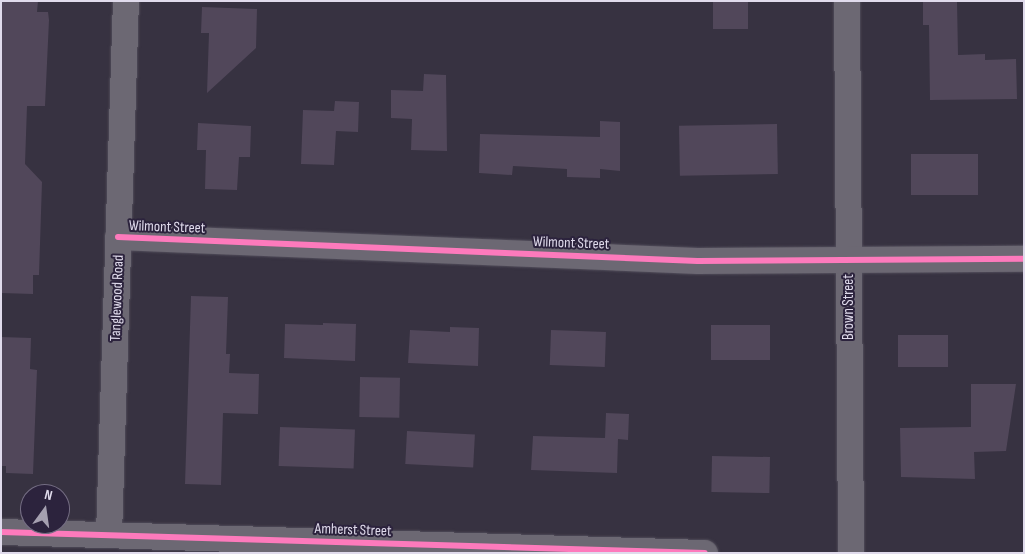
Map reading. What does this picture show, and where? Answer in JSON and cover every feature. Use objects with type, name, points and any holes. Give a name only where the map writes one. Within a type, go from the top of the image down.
[{"type":"street","name":"Tanglewood Road","points":[[109,535],[126,1]]},
{"type":"street","name":"Brown Street","points":[[847,1],[851,553]]},
{"type":"street","name":"Wilmont Street","points":[[118,237],[688,260],[1024,259]]},
{"type":"street","name":"Amherst Street","points":[[1,532],[705,553]]},
{"type":"building","points":[[1,1],[38,1],[37,12],[48,12],[49,20],[45,106],[27,106],[25,164],[42,182],[39,275],[33,275],[33,294],[1,293]]},
{"type":"building","points":[[713,1],[748,1],[748,29],[713,29]]},
{"type":"building","points":[[923,1],[957,1],[958,55],[985,54],[985,60],[1016,59],[1017,99],[930,100],[929,25],[923,25]]},
{"type":"building","points":[[202,7],[257,9],[256,48],[207,93],[209,33],[201,33]]},
{"type":"building","points":[[424,74],[446,75],[447,151],[411,150],[412,119],[391,118],[391,90],[423,91]]},
{"type":"building","points":[[335,101],[359,102],[358,132],[336,131],[334,165],[301,164],[303,110],[334,111]]},
{"type":"building","points":[[600,121],[620,122],[620,171],[600,169],[600,178],[567,177],[567,169],[513,166],[512,175],[479,173],[480,134],[600,137]]},
{"type":"building","points":[[198,123],[251,126],[250,157],[239,157],[237,190],[205,189],[206,150],[197,150]]},
{"type":"building","points":[[777,124],[778,174],[680,176],[679,126]]},
{"type":"building","points":[[911,154],[978,154],[978,195],[911,195]]},
{"type":"building","points":[[191,296],[228,297],[226,354],[230,354],[229,373],[259,374],[258,414],[223,413],[221,485],[185,484]]},
{"type":"building","points":[[323,323],[356,324],[355,361],[284,358],[285,324],[323,325]]},
{"type":"building","points":[[711,325],[770,325],[770,360],[711,360]]},
{"type":"building","points":[[450,327],[479,328],[478,366],[408,363],[410,330],[450,332]]},
{"type":"building","points":[[551,330],[606,332],[605,367],[550,365]]},
{"type":"building","points":[[898,335],[948,335],[948,367],[898,367]]},
{"type":"building","points":[[1,337],[31,338],[30,369],[37,370],[33,474],[6,473],[6,466],[1,466]]},
{"type":"building","points":[[360,377],[400,378],[399,418],[359,417]]},
{"type":"building","points":[[971,384],[1016,384],[1006,451],[974,452],[975,479],[901,477],[900,428],[971,427]]},
{"type":"building","points":[[606,413],[629,414],[628,440],[618,439],[617,473],[531,470],[533,436],[605,438]]},
{"type":"building","points":[[280,427],[355,430],[354,469],[279,466]]},
{"type":"building","points":[[407,431],[475,435],[473,468],[405,464]]},
{"type":"building","points":[[712,456],[770,457],[769,493],[711,492]]},
{"type":"cycle path","points":[[118,237],[698,261],[1024,259]]},
{"type":"cycle path","points":[[1,532],[705,553]]}]
